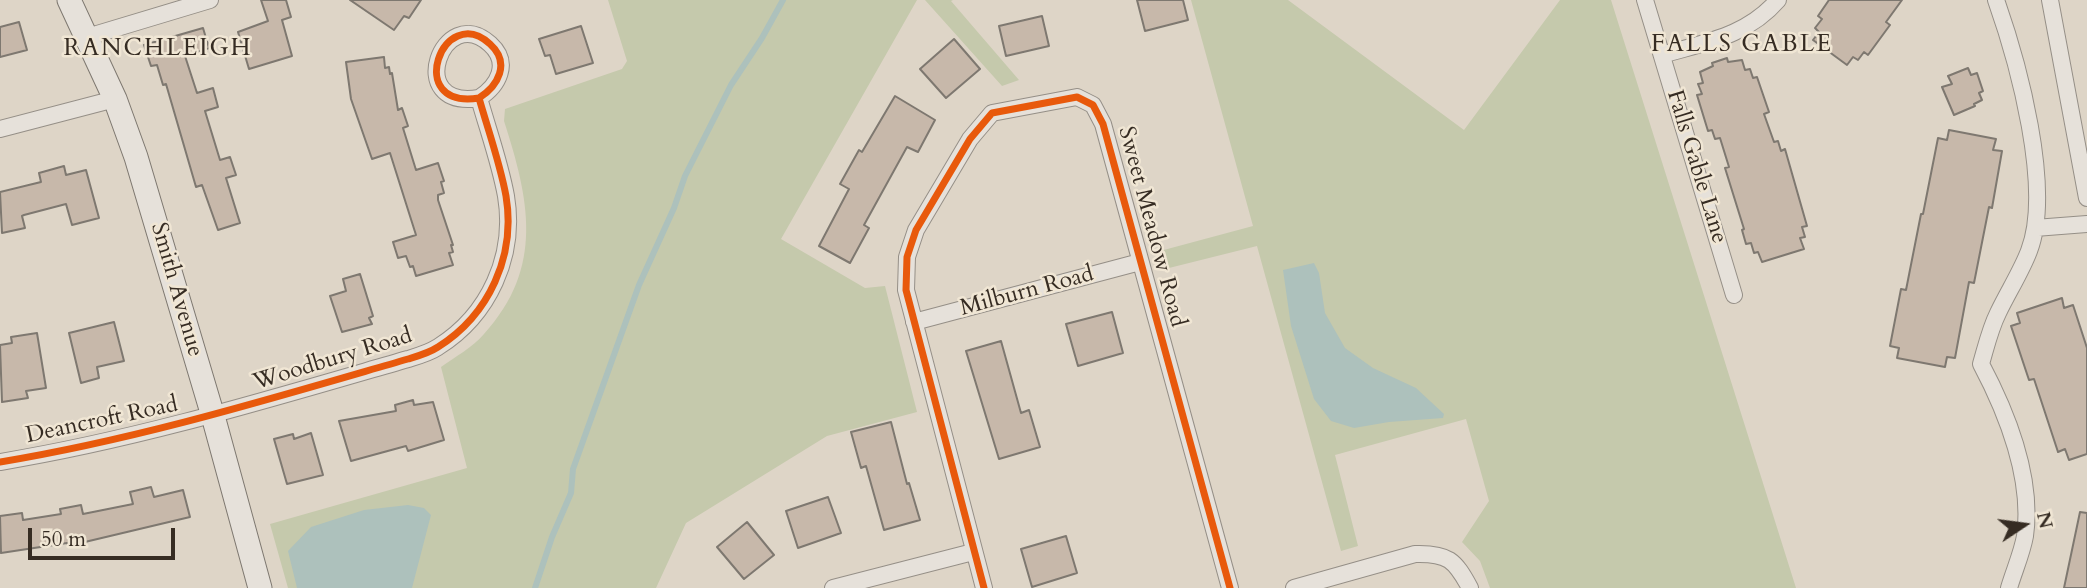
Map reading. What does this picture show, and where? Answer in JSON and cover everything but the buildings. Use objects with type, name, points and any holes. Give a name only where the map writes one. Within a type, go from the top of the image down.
[{"type":"main road","name":"Smith Avenue","points":[[69,0],[115,99],[158,225],[260,588]]},
{"type":"street","points":[[87,37],[210,0]]},
{"type":"street","name":"Falls Gable Lane","points":[[1645,0],[1734,295]]},
{"type":"street","points":[[1662,55],[1737,32],[1767,13],[1778,0]]},
{"type":"street","points":[[1996,0],[2017,67],[2036,166],[2038,200],[2029,250],[1996,316],[1981,364],[2007,418],[2024,484],[2024,537],[2009,588]]},
{"type":"street","points":[[2050,0],[2087,198]]},
{"type":"street","points":[[456,37],[479,37],[491,44],[499,57],[498,80],[492,90],[479,98],[465,100],[454,97],[445,91],[438,81],[435,68],[437,56],[445,44],[456,37]]},
{"type":"street","name":"Sweet Meadow Road","points":[[984,588],[906,290],[907,257],[916,230],[970,139],[992,113],[1077,97],[1093,105],[1103,124],[1230,588]]},
{"type":"street","name":"Woodbury Road","points":[[213,416],[408,359],[436,348],[462,329],[483,306],[498,277],[506,251],[507,218],[501,173],[479,98]]},
{"type":"street","points":[[0,128],[115,99]]},
{"type":"street","points":[[2035,228],[2087,224]]},
{"type":"street","name":"Milburn Road","points":[[914,323],[1140,262]]},
{"type":"street","name":"Deancroft Road","points":[[0,462],[124,438],[213,416]]},
{"type":"street","points":[[833,588],[973,552]]},
{"type":"street","points":[[1294,588],[1415,554],[1432,553],[1454,562],[1470,588]]},
{"type":"green space","points":[[608,0],[917,0],[781,239],[865,288],[885,286],[917,412],[827,436],[686,523],[656,588],[288,588],[270,524],[467,468],[441,367],[480,339],[503,309],[516,283],[524,258],[525,205],[504,121],[505,109],[622,69],[627,61]]},
{"type":"green space","points":[[925,0],[953,0],[951,1],[1019,80],[1002,86]]},
{"type":"green space","points":[[1191,0],[1288,0],[1464,130],[1560,0],[1611,0],[1796,588],[1490,588],[1480,561],[1462,542],[1489,501],[1466,419],[1335,455],[1358,546],[1341,551],[1257,246],[1165,269],[1160,251],[1253,226]]},
{"type":"shaded area","points":[[1314,263],[1319,273],[1325,313],[1345,348],[1373,368],[1416,388],[1444,414],[1443,418],[1354,428],[1331,421],[1314,399],[1291,326],[1283,270]]},
{"type":"shaded area","points":[[408,505],[424,508],[431,515],[412,588],[297,588],[288,551],[311,527],[364,510]]},
{"type":"waterway","points":[[535,588],[552,537],[571,493],[573,469],[639,285],[674,208],[685,176],[731,85],[783,0]]},
{"type":"cycle path","points":[[0,462],[103,442],[256,403],[420,355],[435,349],[456,334],[485,301],[495,282],[507,240],[508,218],[501,171],[479,98],[456,97],[442,89],[437,75],[438,59],[446,45],[458,36],[473,34],[490,44],[500,59],[500,74],[492,87],[479,98]]},
{"type":"cycle path","points":[[984,588],[906,290],[907,257],[916,230],[970,139],[992,113],[1077,97],[1093,105],[1103,124],[1230,588]]},
{"type":"district","name":"FALLS GABLE","points":[[1742,45]]},
{"type":"district","name":"RANCHLEIGH","points":[[158,49]]}]
